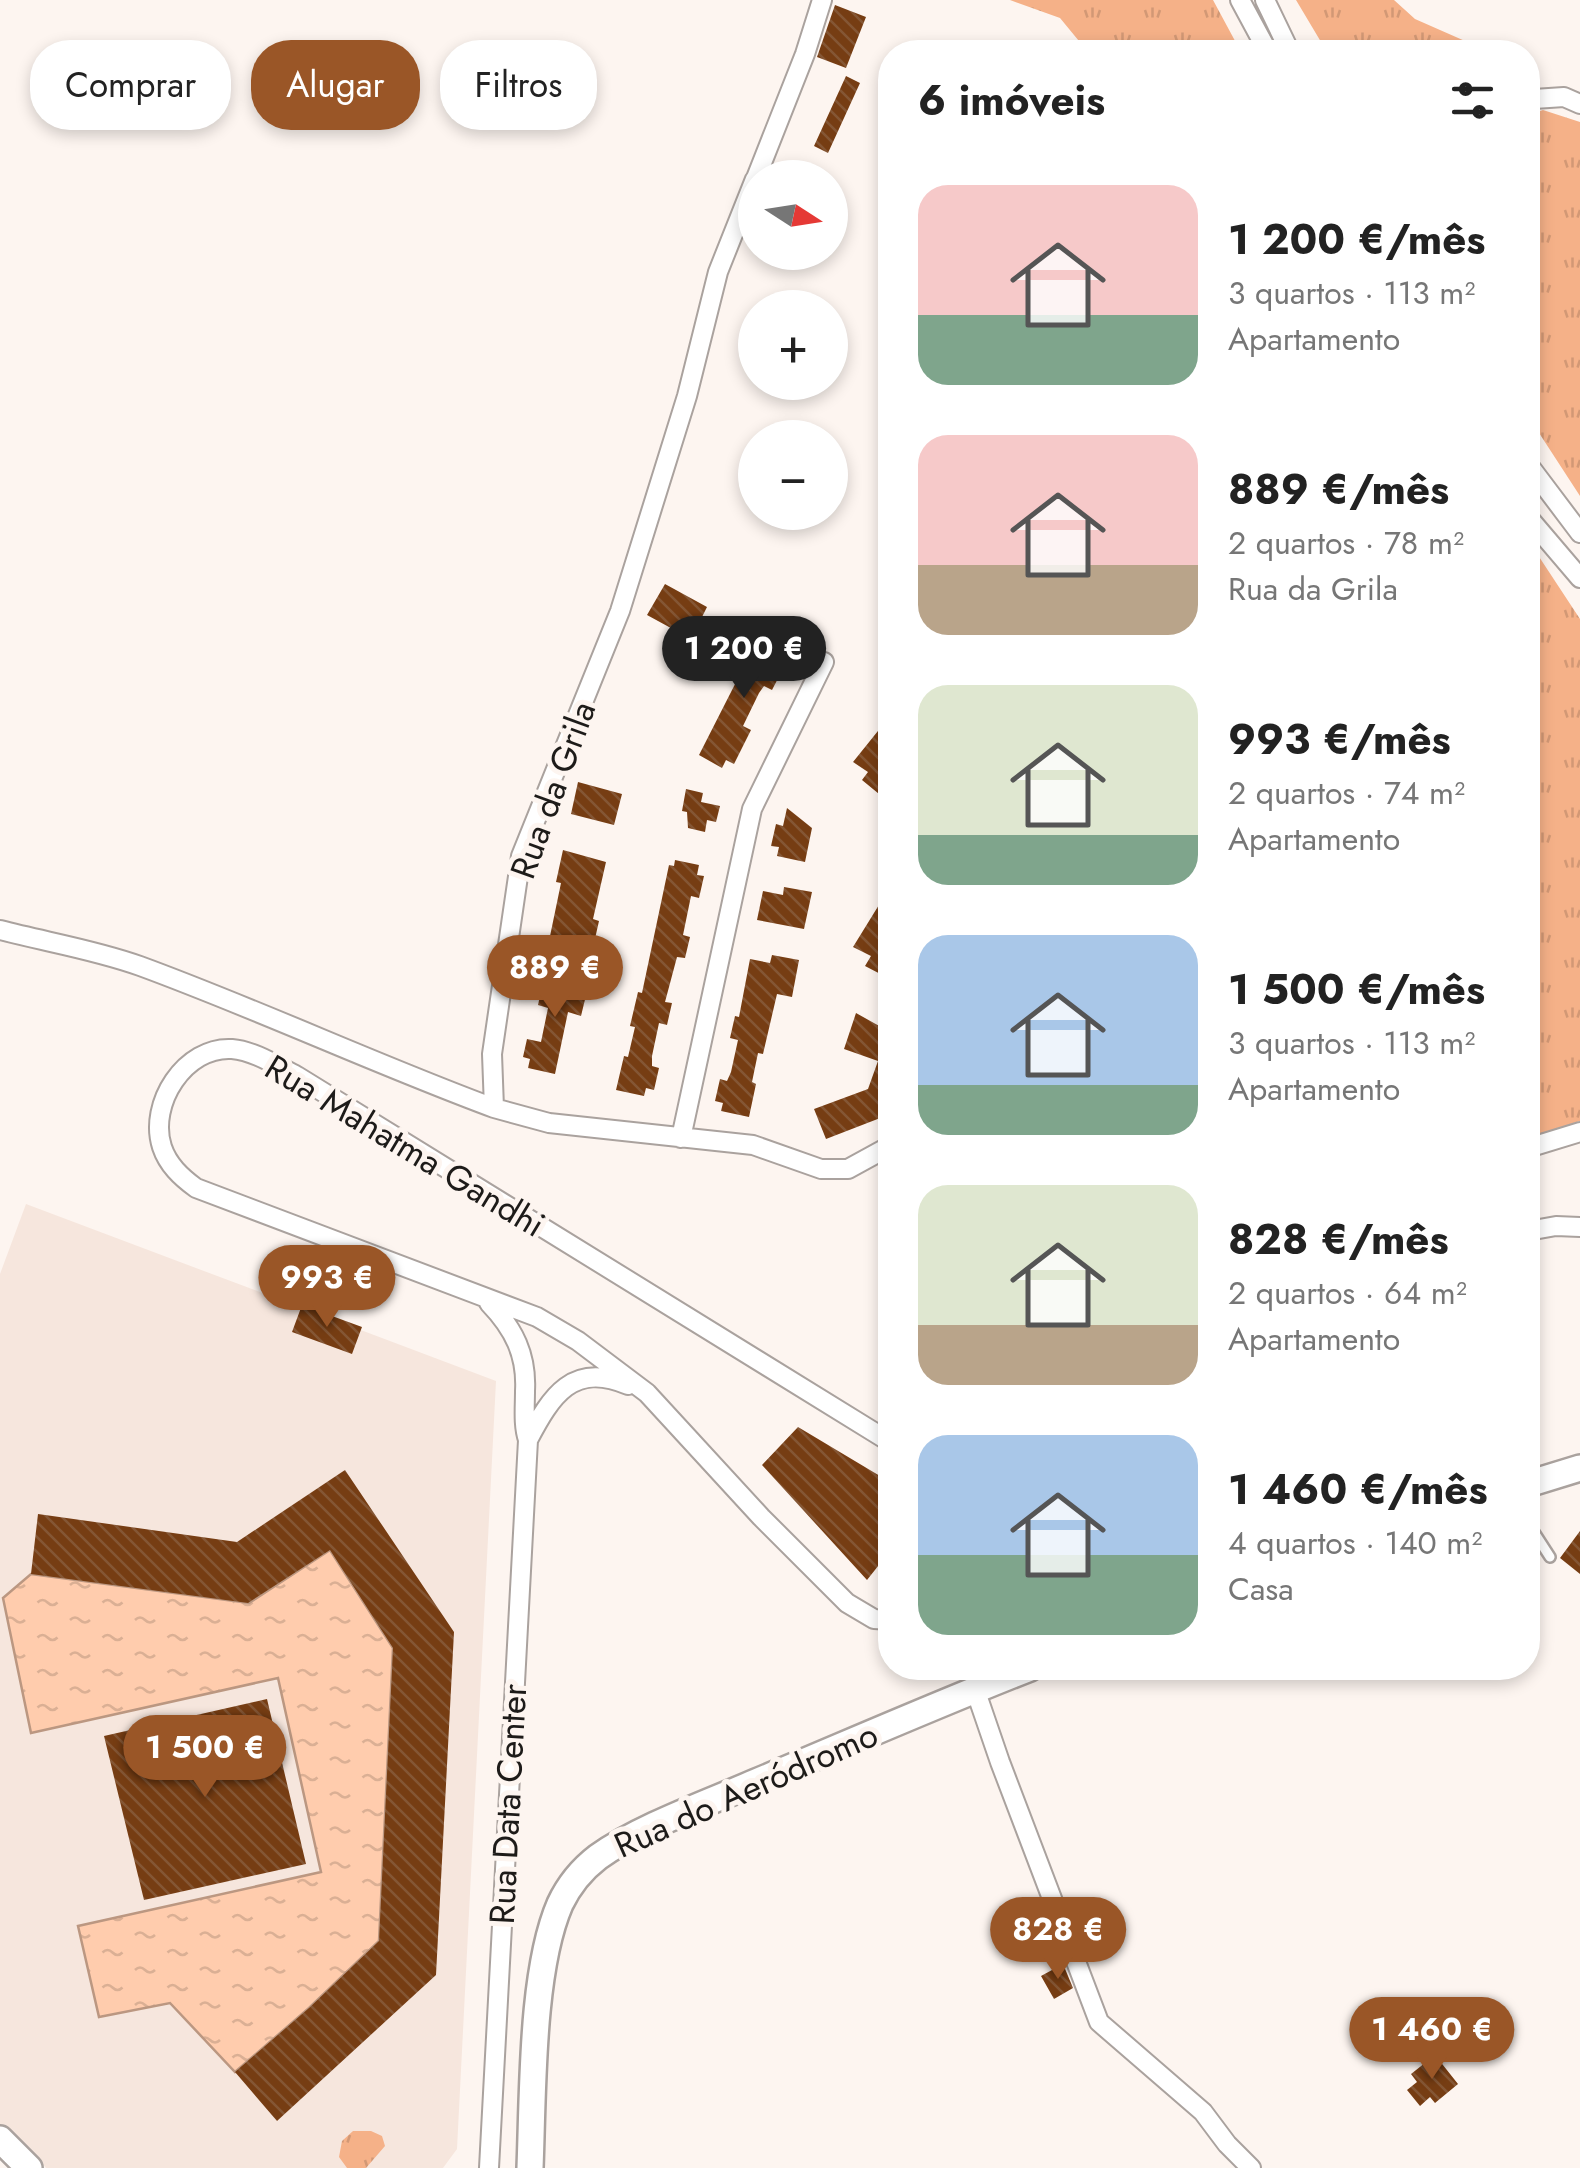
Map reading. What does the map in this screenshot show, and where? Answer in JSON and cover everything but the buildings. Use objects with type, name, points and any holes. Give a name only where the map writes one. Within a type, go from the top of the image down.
[{"type":"main road","points":[[1540,1480],[1580,1468]]},
{"type":"main road","name":"Rua do Aeródromo","points":[[530,2168],[542,1975],[548,1939],[576,1877],[598,1857],[621,1844],[707,1803],[1001,1680]]},
{"type":"main road","points":[[0,2140],[29,2168]]},
{"type":"street","name":"Rua da Grila","points":[[762,160],[822,0]]},
{"type":"street","points":[[1240,0],[1262,40]]},
{"type":"street","points":[[1265,0],[1284,40]]},
{"type":"street","points":[[1540,98],[1564,97],[1580,104]]},
{"type":"street","name":"Rua da Grila","points":[[494,1108],[492,1054],[521,856],[620,611],[687,396],[718,272],[738,221]]},
{"type":"street","points":[[1540,480],[1580,533]]},
{"type":"street","points":[[1540,531],[1580,578]]},
{"type":"street","points":[[681,1138],[752,809],[824,662]]},
{"type":"street","points":[[0,930],[137,965],[392,1070],[549,1124],[753,1145],[821,1168],[848,1169],[878,1154]]},
{"type":"street","name":"Rua Mahatma Gandhi","points":[[878,1435],[296,1076],[256,1056],[233,1050],[208,1052],[183,1070],[166,1091],[159,1118],[162,1146],[176,1172],[196,1188],[537,1317],[578,1341],[647,1393],[847,1603],[878,1619]]},
{"type":"street","points":[[1540,1144],[1580,1132]]},
{"type":"street","points":[[863,1163],[878,1162]]},
{"type":"street","points":[[1540,1229],[1580,1227]]},
{"type":"street","name":"Rua Data Center","points":[[482,1296],[504,1319],[521,1349],[526,1378],[524,1431],[528,1440]]},
{"type":"street","name":"Rua Data Center","points":[[489,2168],[528,1440],[548,1402],[573,1382],[589,1376],[610,1377],[647,1393]]},
{"type":"street","points":[[976,1690],[1099,2022],[1203,2112],[1227,2144],[1252,2168]]},
{"type":"lane","points":[[1540,1542],[1550,1557]]},
{"type":"shaded area","points":[[26,1204],[496,1381],[457,2149],[443,2168],[46,2168],[29,2147],[0,2138],[0,1274]]},
{"type":"green space","points":[[1010,0],[1213,0],[1235,40],[1078,40],[1060,18]]},
{"type":"green space","points":[[1296,0],[1394,0],[1415,19],[1463,40],[1320,40]]},
{"type":"green space","points":[[1540,111],[1580,122],[1580,496],[1540,434]]},
{"type":"green space","points":[[1540,558],[1580,619],[1580,1121],[1540,1134]]},
{"type":"green space","points":[[353,2131],[371,2131],[382,2136],[385,2146],[366,2168],[347,2168],[339,2157],[342,2141]]},
{"type":"water","points":[[330,1550],[393,1648],[379,1941],[235,2072],[170,2003],[99,2017],[78,1926],[321,1872],[278,1678],[31,1733],[3,1598],[31,1574],[249,1603]]}]
